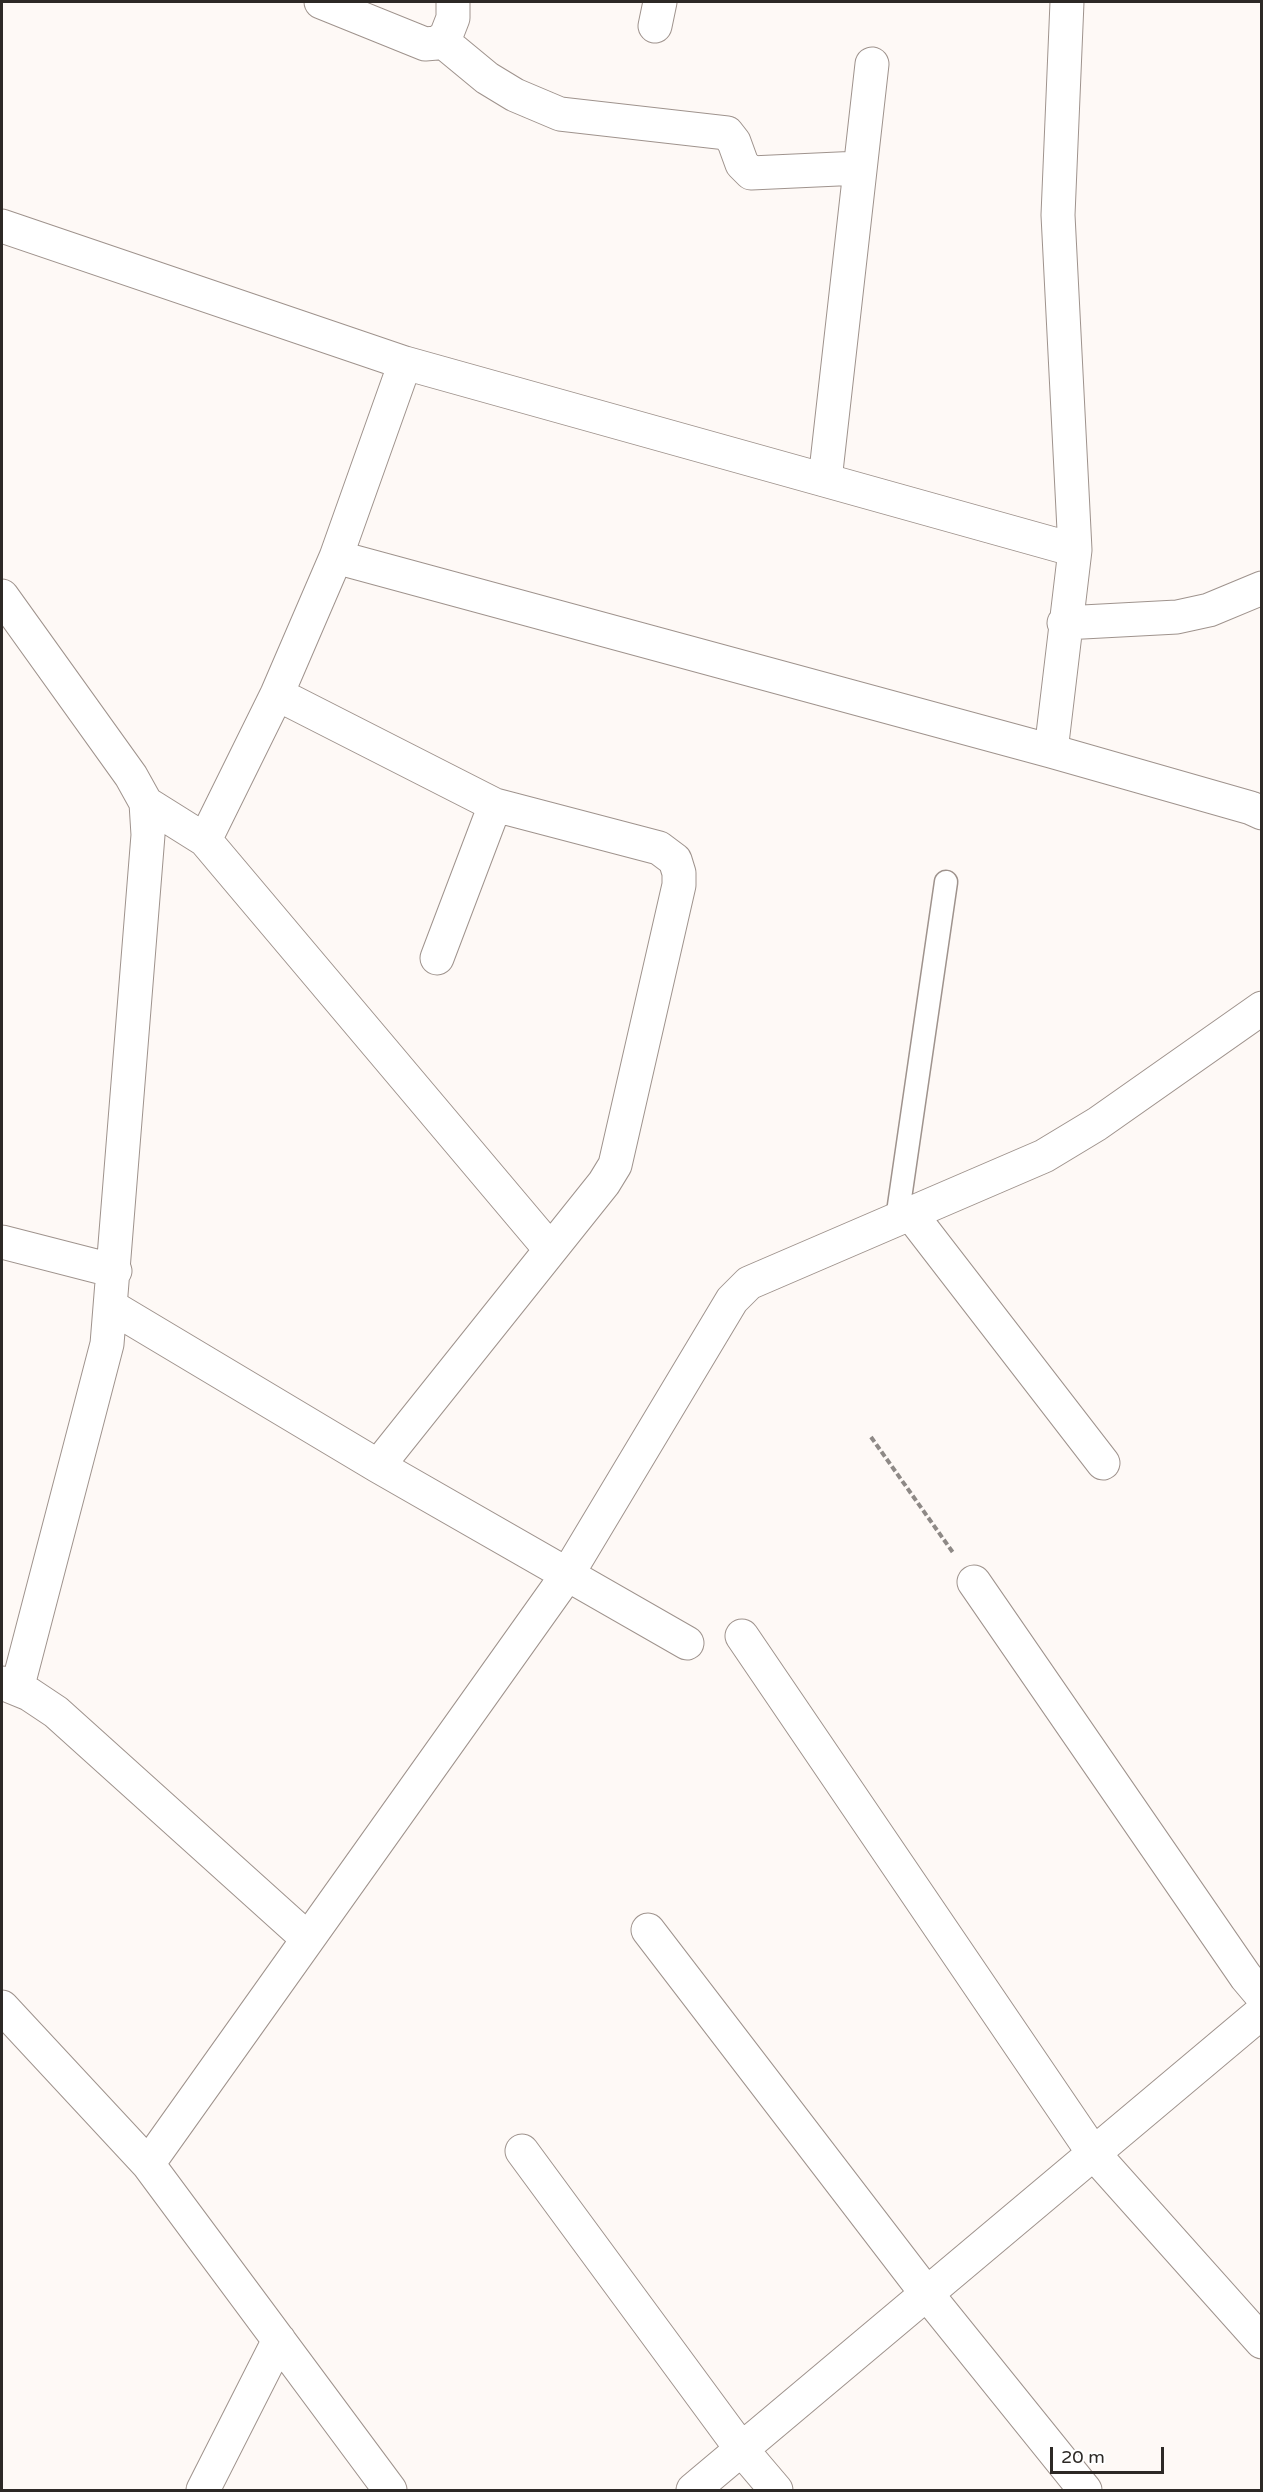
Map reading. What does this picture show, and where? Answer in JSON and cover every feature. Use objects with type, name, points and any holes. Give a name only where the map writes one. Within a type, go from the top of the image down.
[{"type":"street","points":[[321,2],[424,44],[441,40],[446,36],[453,18],[453,2]]},
{"type":"street","points":[[1051,751],[1074,550],[1058,215],[1067,2]]},
{"type":"street","points":[[441,40],[487,78],[515,95],[560,114],[727,133],[734,142],[742,164],[751,173],[860,168]]},
{"type":"street","points":[[825,480],[872,64]]},
{"type":"street","points":[[2,226],[405,363],[1074,550]]},
{"type":"street","points":[[205,840],[277,694],[336,557],[405,363]]},
{"type":"street","points":[[336,557],[1051,751],[1262,813]]},
{"type":"street","points":[[1064,623],[1177,617],[1209,610],[1262,588]]},
{"type":"street","points":[[2,596],[131,776],[146,803],[148,835],[115,1271],[107,1344],[9,1686],[56,1712],[308,1939]]},
{"type":"street","points":[[277,694],[495,805],[659,848],[675,860],[679,873],[677,897],[615,1165],[604,1183],[378,1466]]},
{"type":"street","points":[[146,803],[205,840],[550,1249]]},
{"type":"street","points":[[437,958],[495,805]]},
{"type":"street","points":[[148,2164],[567,1575],[732,1300],[749,1283],[1044,1156],[1097,1124],[1262,1008]]},
{"type":"street","points":[[903,1216],[1103,1463]]},
{"type":"street","points":[[2,1242],[115,1271]]},
{"type":"street","points":[[112,1307],[378,1466],[687,1643]]},
{"type":"street","points":[[974,1582],[1246,1977],[1262,1996]]},
{"type":"street","points":[[742,1635],[1094,2154],[1262,2342]]},
{"type":"street","points":[[648,1930],[927,2294],[1085,2490]]},
{"type":"street","points":[[2,2007],[148,2164],[390,2490]]},
{"type":"street","points":[[693,2490],[1262,2012]]},
{"type":"street","points":[[522,2151],[742,2450],[776,2490]]},
{"type":"street","points":[[203,2490],[279,2340]]},
{"type":"lane","points":[[903,1216],[946,882]]},
{"type":"path","points":[[871,1437],[974,1582]]}]
